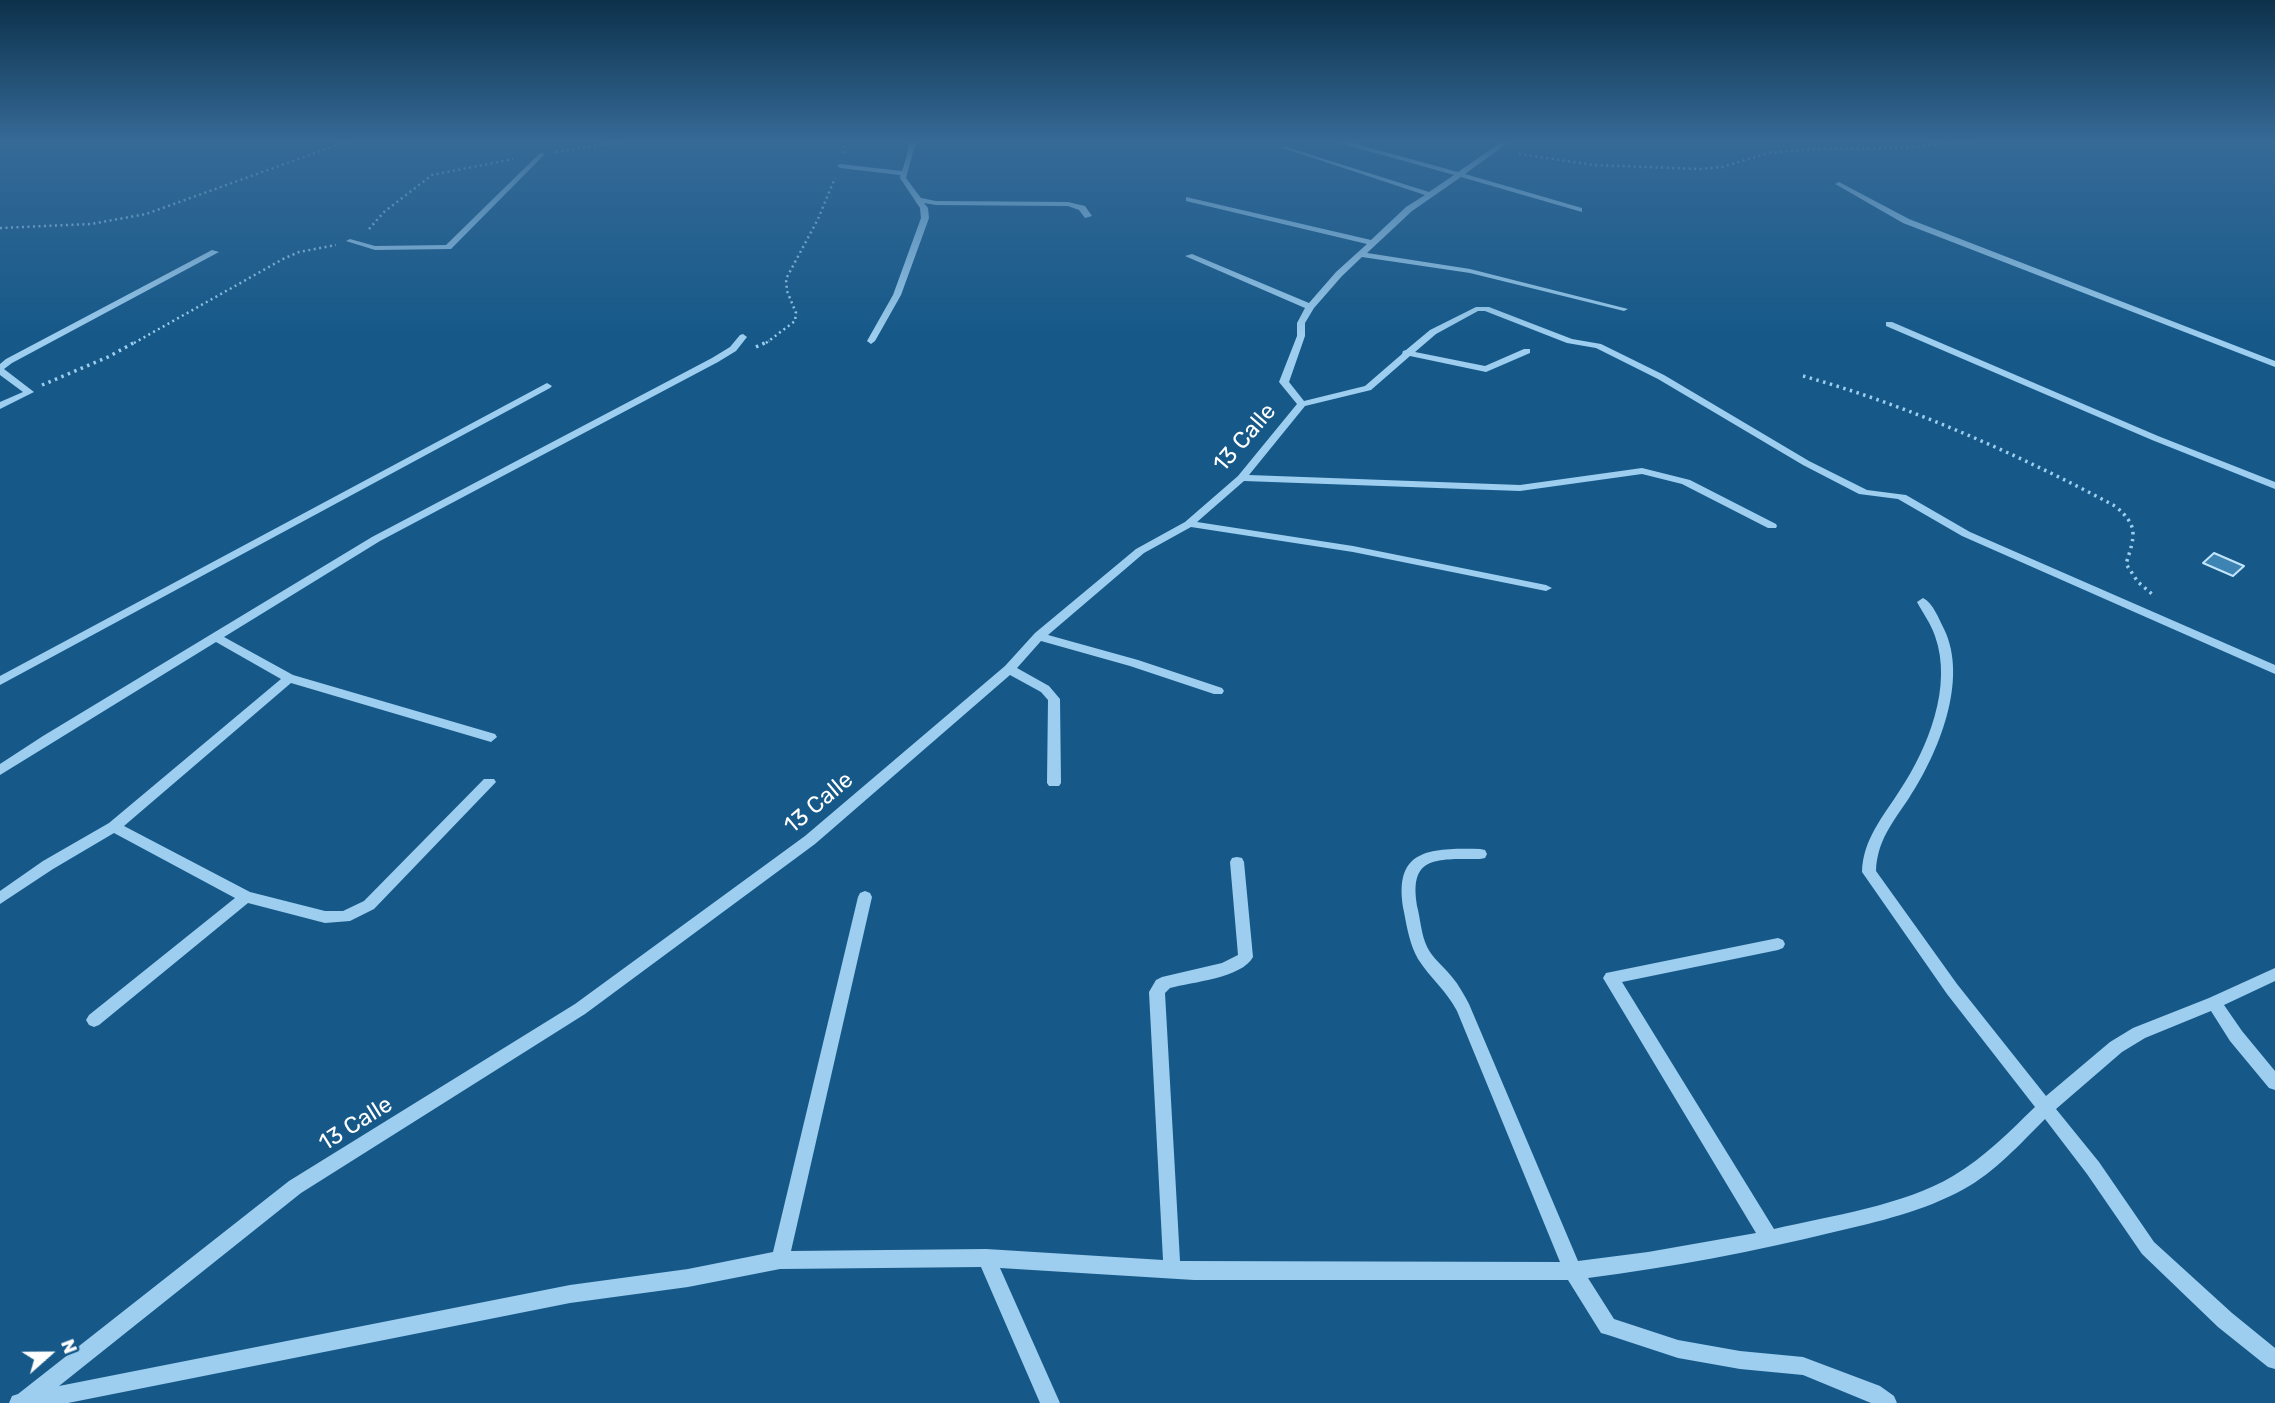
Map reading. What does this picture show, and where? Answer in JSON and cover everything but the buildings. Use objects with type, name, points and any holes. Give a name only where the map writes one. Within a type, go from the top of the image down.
[{"type":"street","points":[[350,241],[375,248],[448,247],[490,205]]},
{"type":"street","points":[[871,341],[897,295],[925,218],[922,205]]},
{"type":"street","points":[[1073,205],[1082,208],[1088,216]]},
{"type":"street","points":[[1216,205],[1374,243]]},
{"type":"street","name":"13 Calle","points":[[21,1403],[295,1187],[580,1009],[810,840],[1009,669],[1039,636],[1140,551],[1189,524],[1242,478],[1302,404],[1284,382],[1301,336],[1301,323],[1310,307],[1339,274],[1416,205]]},
{"type":"street","points":[[1565,205],[1579,210]]},
{"type":"street","points":[[1878,205],[1906,221],[2275,363]]},
{"type":"street","points":[[0,406],[29,392],[0,370],[9,361],[215,251]]},
{"type":"street","points":[[1361,254],[1470,271],[1623,309]]},
{"type":"street","points":[[1189,256],[1310,307]]},
{"type":"street","points":[[1302,404],[1368,388],[1433,332],[1480,309],[1570,341],[1593,343],[1661,377],[1806,463],[1863,492],[1902,497],[1966,534],[2275,670]]},
{"type":"street","points":[[1889,324],[2179,448],[2275,486]]},
{"type":"street","points":[[0,770],[376,539],[715,359],[733,349],[743,337]]},
{"type":"street","points":[[1406,353],[1486,369],[1527,351]]},
{"type":"street","points":[[0,681],[547,386]]},
{"type":"street","points":[[1242,478],[1520,488],[1642,471],[1686,482],[1772,526]]},
{"type":"street","points":[[1189,524],[1353,549],[1546,588]]},
{"type":"street","points":[[1923,602],[1941,637],[1945,653],[1944,702],[1919,771],[1885,821],[1871,849],[1869,872],[1952,989],[2046,1107],[2148,1248],[2225,1320],[2275,1360]]},
{"type":"street","points":[[1039,636],[1218,691]]},
{"type":"street","points":[[216,637],[289,678],[491,737]]},
{"type":"street","points":[[1009,669],[1045,689],[1054,699],[1054,783]]},
{"type":"street","points":[[0,898],[48,865],[114,827],[289,678]]},
{"type":"street","points":[[114,827],[246,897],[325,917],[356,914],[369,905],[489,782]]},
{"type":"street","points":[[1480,854],[1440,853],[1424,858],[1415,865],[1409,876],[1407,897],[1422,952],[1450,986],[1464,1009],[1573,1271],[1608,1326],[1678,1349],[1740,1360],[1803,1366],[1873,1393],[1887,1403]]},
{"type":"street","points":[[1172,1270],[1157,992],[1161,985],[1167,982],[1243,962],[1246,957],[1237,862]]},
{"type":"street","points":[[94,1020],[246,897]]},
{"type":"street","points":[[780,1260],[865,897]]},
{"type":"street","points":[[1770,1238],[1611,978],[1779,944]]},
{"type":"street","points":[[21,1403],[570,1294],[688,1278],[780,1260],[986,1258],[1172,1270],[1573,1271],[1648,1262],[1770,1238],[1914,1203],[1960,1182],[2000,1152],[2046,1107],[2116,1047],[2139,1032],[2214,1003],[2275,974]]},
{"type":"street","points":[[2214,1003],[2236,1036],[2275,1083]]},
{"type":"street","points":[[986,1258],[1051,1403]]},
{"type":"path","points":[[0,228],[91,224],[123,219],[168,205]]},
{"type":"path","points":[[743,337],[749,346],[759,347],[795,321],[796,313],[787,291],[786,279],[824,205]]},
{"type":"path","points":[[29,392],[65,373],[108,357],[283,259]]},
{"type":"path","points":[[1803,376],[1915,415],[2052,473],[2114,503],[2130,516],[2135,539],[2126,564],[2128,571],[2157,598]]}]
